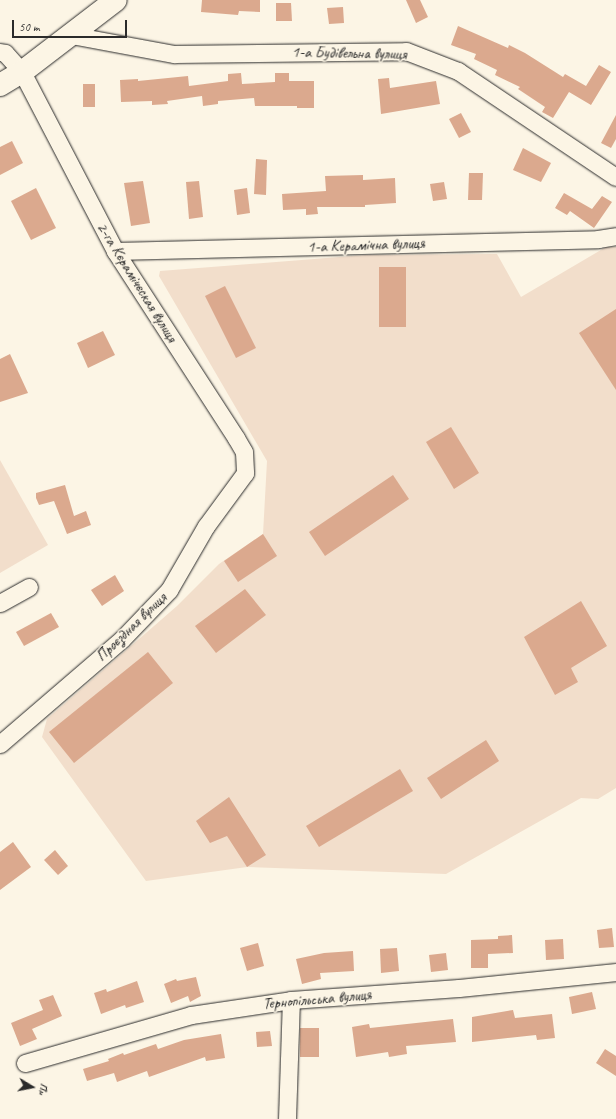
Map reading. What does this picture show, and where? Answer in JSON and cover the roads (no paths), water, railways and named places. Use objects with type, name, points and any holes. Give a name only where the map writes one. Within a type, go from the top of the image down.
[{"type":"main road","points":[[0,85],[22,72],[116,0]]},
{"type":"street","name":"1-а Будівельна вулиця","points":[[71,35],[174,54],[406,51],[458,71],[616,177]]},
{"type":"street","points":[[0,52],[5,53],[22,72]]},
{"type":"street","name":"2-га Кєрамічєская вулиця","points":[[22,72],[115,251],[244,452],[245,473],[234,487]]},
{"type":"street","name":"1-а Керамічна вулиця","points":[[115,251],[598,239],[616,236]]},
{"type":"street","name":"Проєздная вулиця","points":[[0,744],[122,638],[169,590],[206,526],[234,487]]},
{"type":"street","points":[[0,603],[29,587]]},
{"type":"street","name":"Тернопільська вулиця","points":[[25,1063],[191,1014],[291,1000],[459,988],[616,972]]},
{"type":"street","points":[[287,1119],[291,1000]]}]
